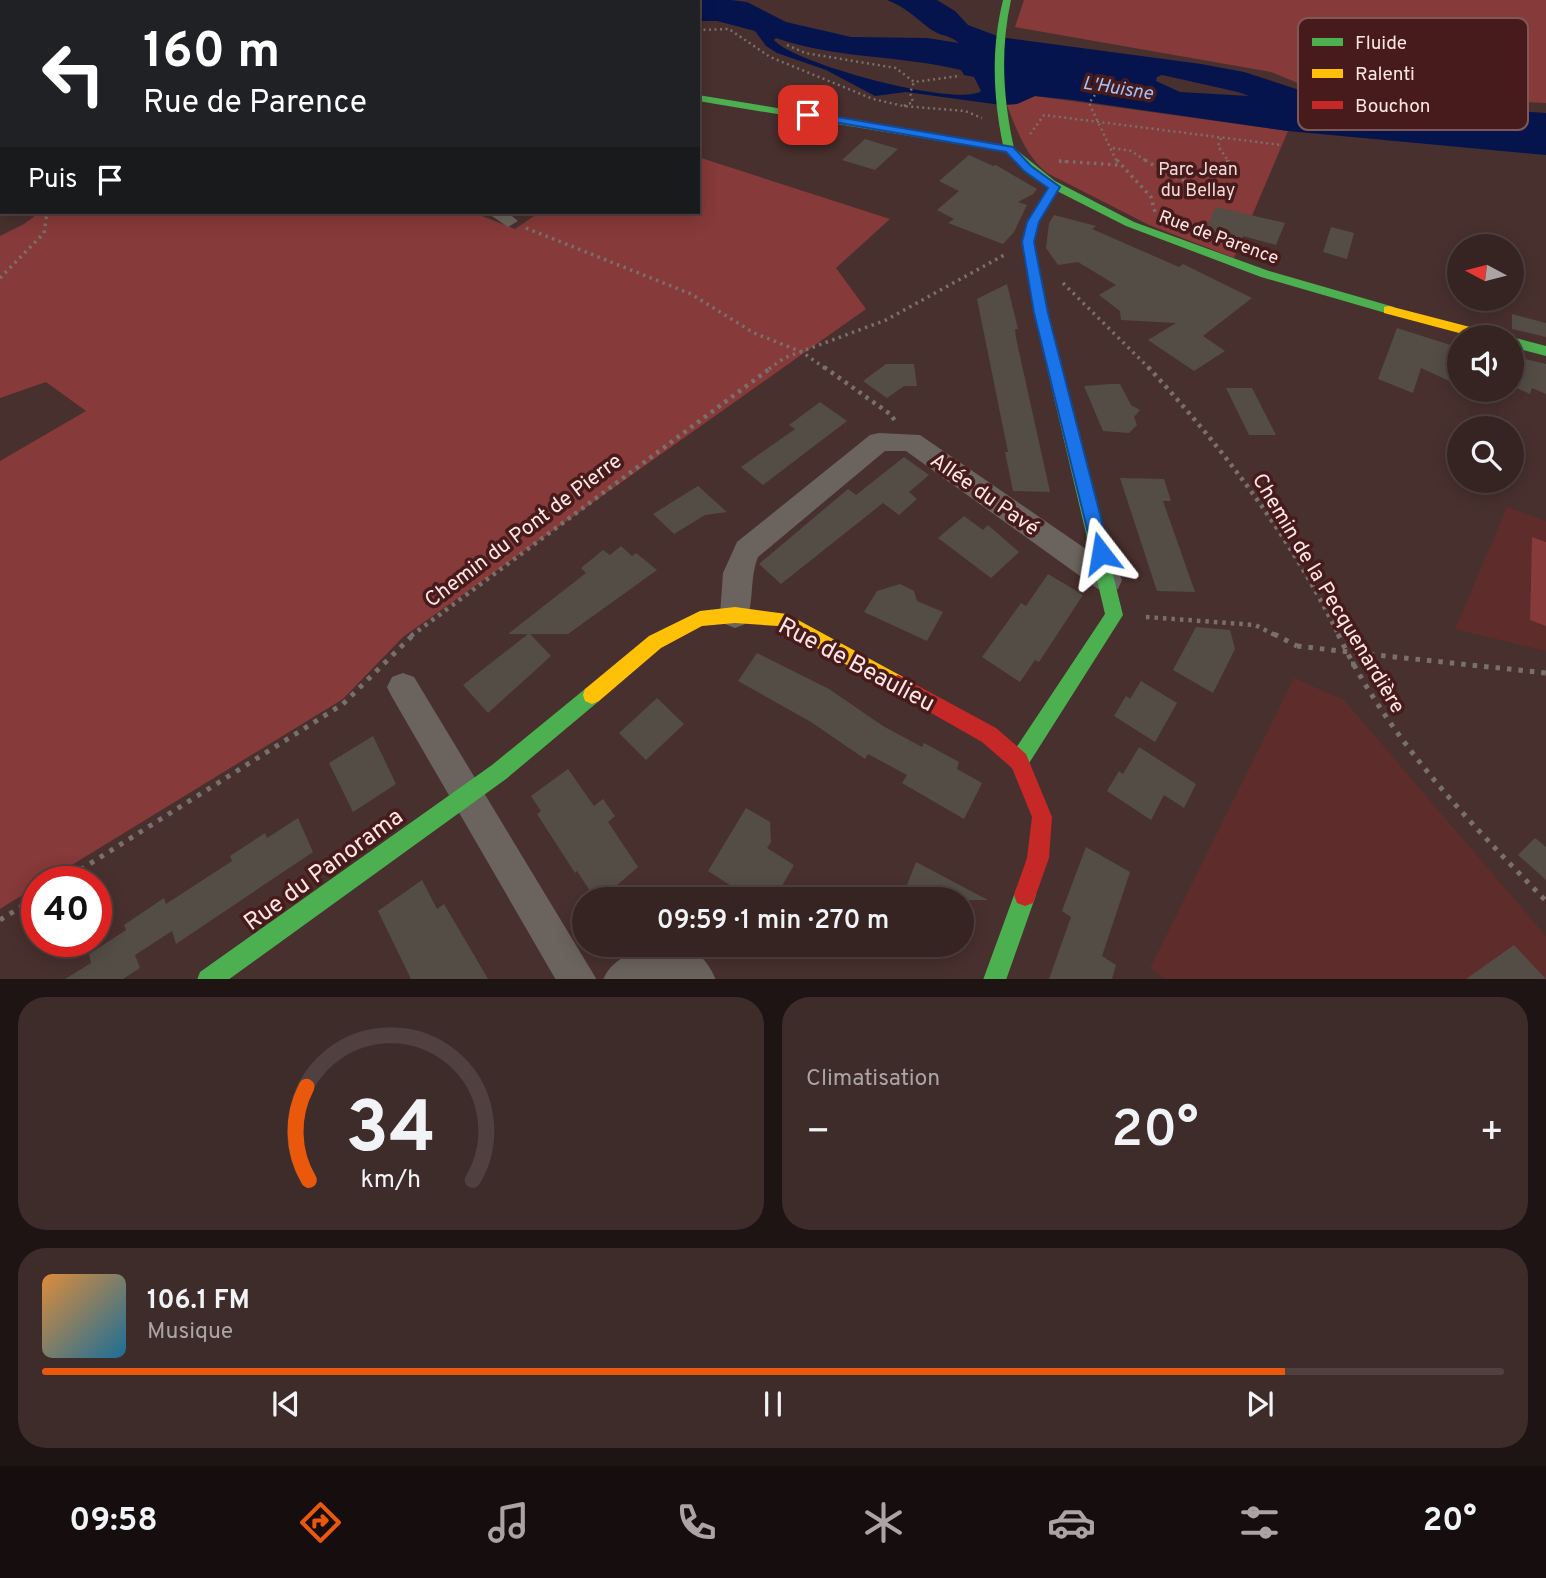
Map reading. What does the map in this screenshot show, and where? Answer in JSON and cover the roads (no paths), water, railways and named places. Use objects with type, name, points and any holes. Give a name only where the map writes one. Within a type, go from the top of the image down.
[{"type":"street","points":[[700,98],[1002,135],[1001,28],[1007,0]]},
{"type":"street","name":"Rue de Parence","points":[[1002,135],[1027,169],[1054,187],[1142,229],[1238,267],[1449,325]]},
{"type":"street","points":[[1020,761],[1114,615],[1108,580],[1041,313],[1028,242],[1033,222],[1054,187]]},
{"type":"street","points":[[1524,345],[1546,351]]},
{"type":"street","name":"Allée du Pavé","points":[[735,615],[735,582],[741,560],[747,550],[878,442],[911,442],[1108,580]]},
{"type":"street","name":"Rue de Beaulieu","points":[[466,795],[499,772],[655,642],[700,619],[735,615],[781,620],[989,734],[1020,761],[1042,817],[1038,858],[994,979]]},
{"type":"street","points":[[402,687],[578,979]]},
{"type":"street","name":"Rue du Panorama","points":[[208,979],[466,795]]},
{"type":"street","points":[[622,979],[635,971],[677,961],[697,979]]},
{"type":"water","name":"L'Huisne","points":[[700,0],[747,2],[786,22],[851,37],[927,38],[959,43],[933,31],[905,9],[887,0],[937,0],[955,11],[968,25],[1000,37],[1201,64],[1244,72],[1298,90],[1298,130],[1528,130],[1528,112],[1546,113],[1546,155],[1288,131],[1035,96],[1017,104],[1001,105],[906,92],[875,96],[826,70],[777,53],[766,46],[755,31],[717,21],[700,21]],"holes":[[[776,38],[799,45],[961,70],[964,75],[974,77],[981,91],[966,95],[941,93],[875,80],[811,60],[774,40]],[[1162,75],[1249,96],[1180,92],[1156,81],[1157,77]]]},
{"type":"park label","name":"Parc Jean du Bellay","points":[[1198,179]]}]
